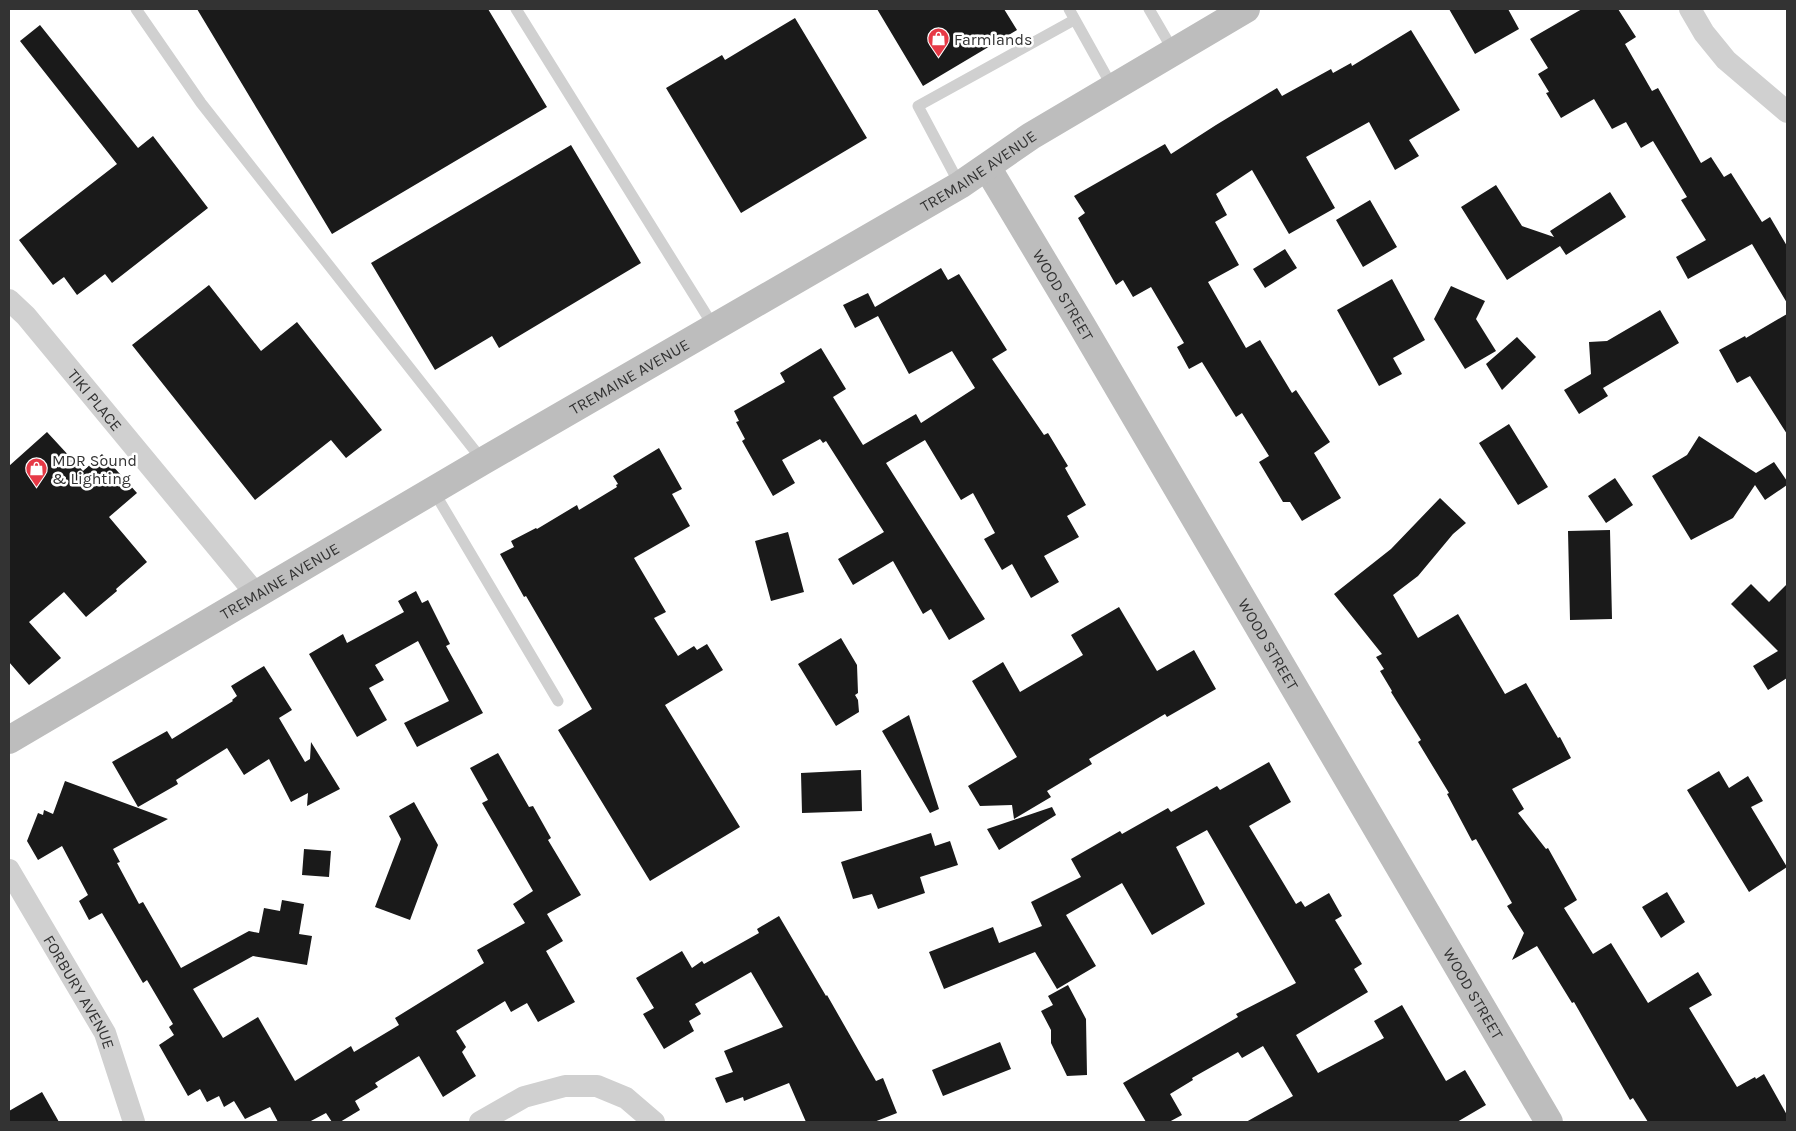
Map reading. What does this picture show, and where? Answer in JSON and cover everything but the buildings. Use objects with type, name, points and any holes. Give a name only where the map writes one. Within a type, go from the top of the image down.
[{"type":"main road","name":"TREMAINE AVENUE","points":[[9,740],[433,490],[960,185],[1031,136],[1246,9]]},
{"type":"main road","name":"WOOD STREET","points":[[987,167],[1086,332],[1549,1122]]},
{"type":"street","points":[[1690,9],[1704,33],[1726,60],[1787,112]]},
{"type":"street","name":"TIKI PLACE","points":[[9,300],[26,316],[256,594]]},
{"type":"street","name":"FORBURY AVENUE","points":[[9,870],[105,1033],[134,1122]]},
{"type":"street","points":[[480,1122],[524,1098],[565,1086],[597,1086],[626,1098],[654,1122]]},
{"type":"lane","points":[[136,9],[201,103],[483,461]]},
{"type":"lane","points":[[516,9],[714,327]]},
{"type":"lane","points":[[1068,9],[1113,88]]},
{"type":"lane","points":[[1149,9],[1174,52]]},
{"type":"lane","points":[[960,185],[918,106],[1074,20]]},
{"type":"lane","points":[[433,490],[558,701]]},
{"type":"place","name":"Farmlands","points":[[938,58]]},
{"type":"place","name":"MDR Sound & Lighting","points":[[36,488]]}]
